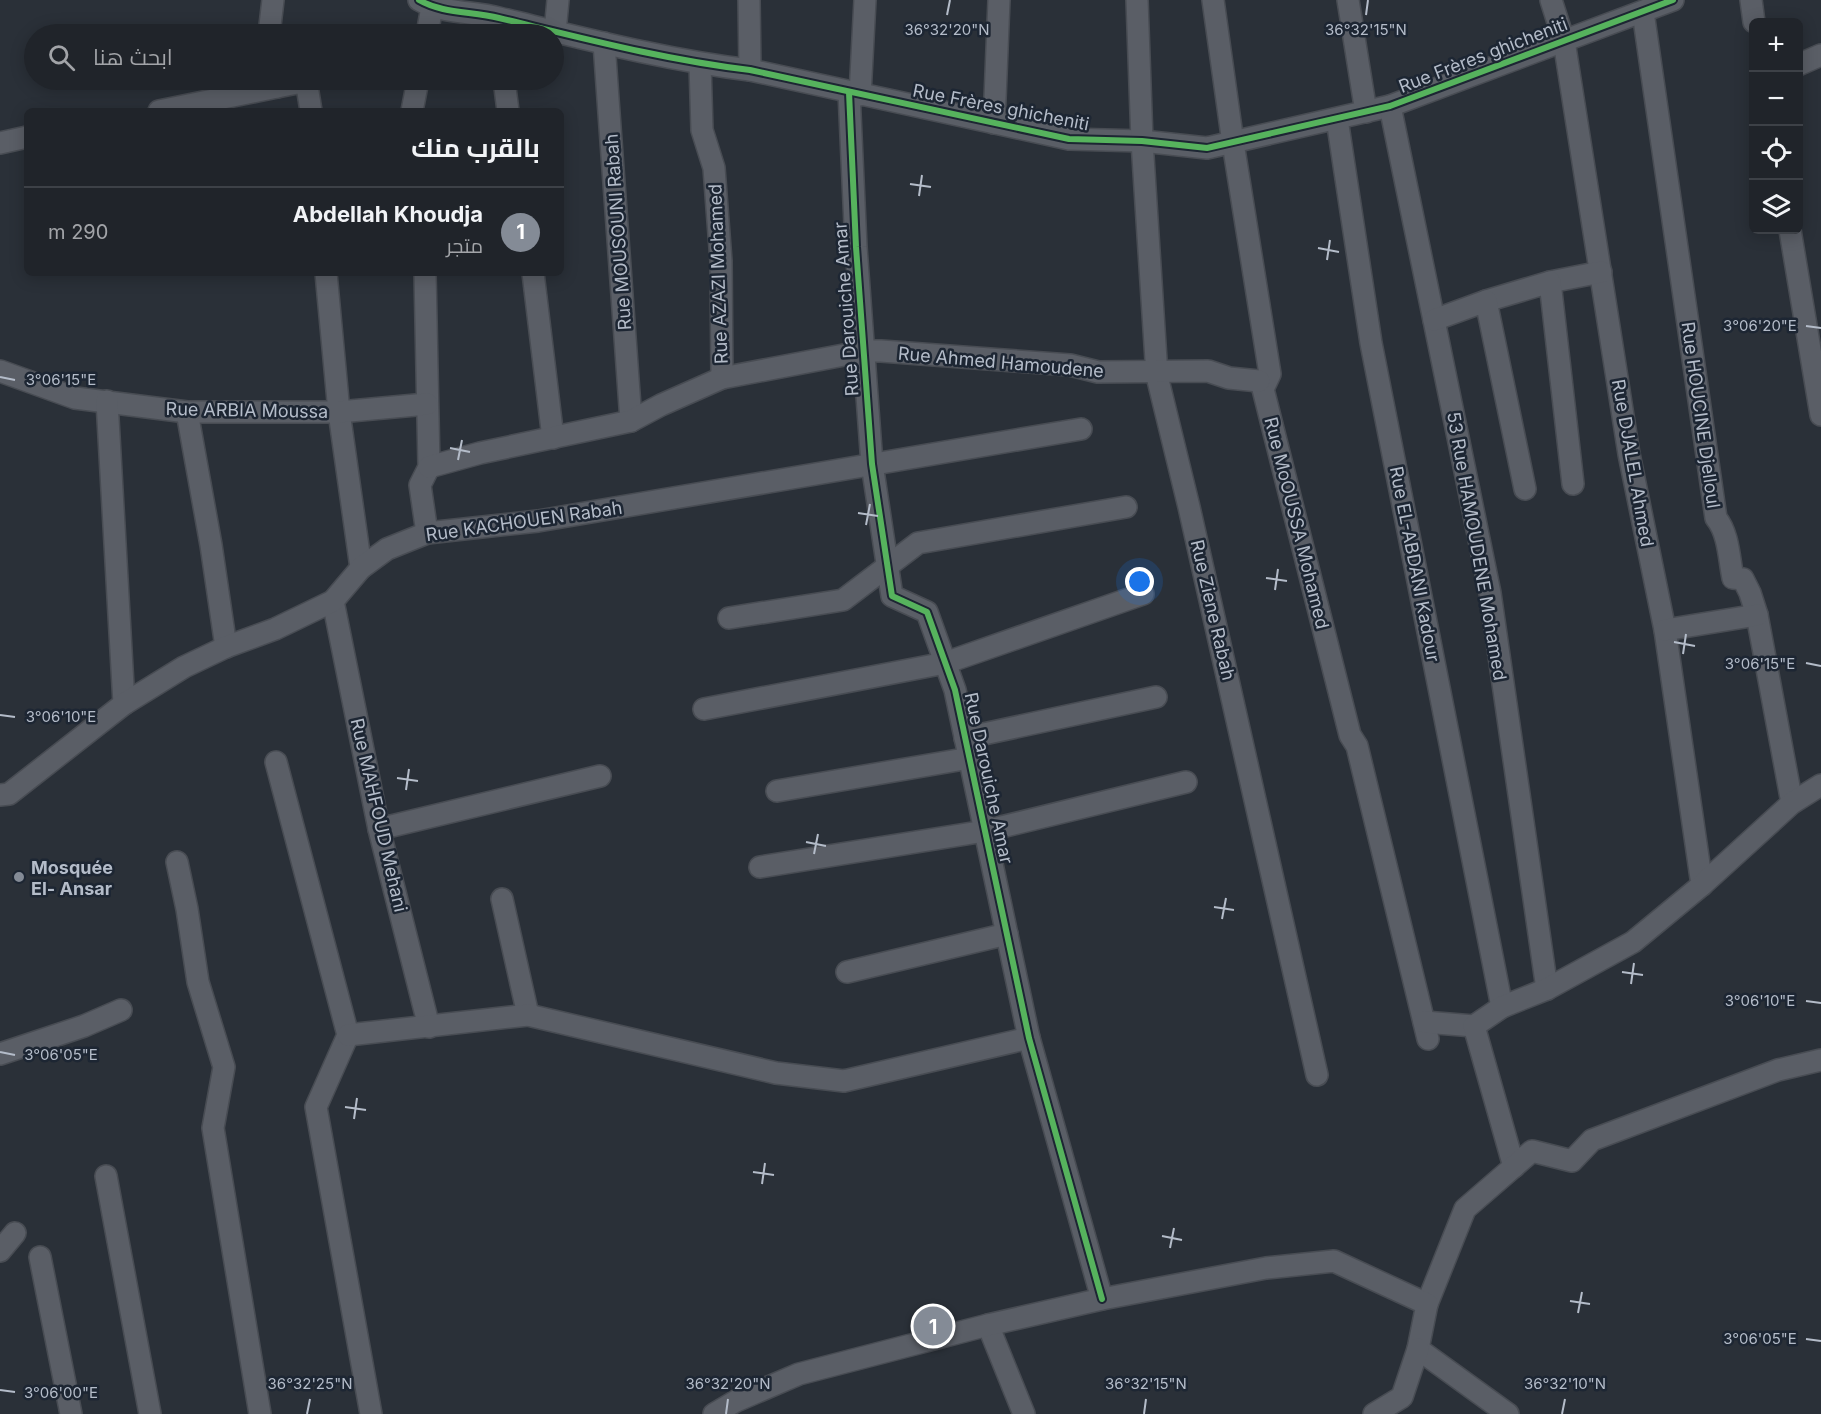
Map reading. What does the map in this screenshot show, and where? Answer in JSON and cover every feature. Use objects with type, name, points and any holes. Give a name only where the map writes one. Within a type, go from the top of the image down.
[{"type":"street","points":[[270,24],[273,0]]},
{"type":"street","points":[[556,24],[558,0]]},
{"type":"street","points":[[749,0],[750,70]]},
{"type":"street","name":"Rue Darouiche Amar","points":[[865,0],[855,94],[856,247],[872,464],[892,596],[927,612],[955,690],[1029,1038],[1102,1299]]},
{"type":"street","points":[[994,123],[999,0]]},
{"type":"street","name":"Rue Ziene Rabah","points":[[1137,0],[1142,141],[1156,371],[1190,507],[1317,1075]]},
{"type":"street","name":"Rue MoOUSSA Mohamed","points":[[1213,0],[1270,374],[1263,389],[1350,735],[1357,746],[1426,1030],[1474,1026]]},
{"type":"street","points":[[1348,0],[1366,112]]},
{"type":"street","name":"Rue DJALEL Ahmed","points":[[1551,0],[1564,41],[1629,453],[1665,630],[1702,885]]},
{"type":"street","name":"Rue Frères ghicheniti","points":[[564,35],[700,64],[750,70],[1069,139],[1142,141],[1207,148],[1390,106],[1673,0]]},
{"type":"street","points":[[1750,0],[1753,18]]},
{"type":"street","points":[[425,4],[426,24]]},
{"type":"street","name":"Rue Frères ghicheniti","points":[[425,4],[461,6],[493,24]]},
{"type":"street","name":"Rue HOUCINE Djelloul","points":[[1643,12],[1716,518],[1726,541],[1733,578],[1743,579],[1757,615],[1792,803]]},
{"type":"street","name":"Rue MOUSOUNI Rabah","points":[[604,43],[631,421]]},
{"type":"street","points":[[1803,63],[1821,55]]},
{"type":"street","name":"Rue AZAZI Mohamed","points":[[700,64],[702,130],[714,168],[721,261],[722,378]]},
{"type":"street","points":[[172,108],[247,90]]},
{"type":"street","points":[[308,90],[311,108]]},
{"type":"street","points":[[413,108],[416,90]]},
{"type":"street","points":[[505,90],[508,108]]},
{"type":"street","name":"53 Rue HAMOUDENE Mohamed","points":[[1390,106],[1490,593],[1547,989]]},
{"type":"street","name":"Rue EL-ABDANI Kadour","points":[[1337,118],[1371,343],[1502,1007]]},
{"type":"street","points":[[0,142],[24,138]]},
{"type":"street","points":[[1791,234],[1821,415]]},
{"type":"street","points":[[1434,320],[1486,301],[1550,282],[1601,272]]},
{"type":"street","points":[[326,276],[339,412],[361,568]]},
{"type":"street","points":[[425,276],[429,466],[420,485],[427,532]]},
{"type":"street","points":[[533,276],[553,438]]},
{"type":"street","points":[[1550,282],[1573,484]]},
{"type":"street","points":[[1486,301],[1525,489]]},
{"type":"street","name":"Rue Ahmed Hamoudene","points":[[429,466],[631,421],[722,378],[865,351],[1070,364],[1098,372],[1208,371],[1229,378],[1259,381]]},
{"type":"street","name":"Rue ARBIA Moussa","points":[[0,371],[75,398],[187,412],[339,412],[427,404]]},
{"type":"street","points":[[107,401],[124,705]]},
{"type":"street","points":[[187,412],[211,545],[226,647]]},
{"type":"street","name":"Rue KACHOUEN Rabah","points":[[0,795],[9,794],[124,705],[184,667],[226,647],[275,629],[333,601],[361,568],[387,549],[427,532],[538,521],[1081,429]]},
{"type":"street","points":[[729,618],[843,600],[918,543],[1126,507]]},
{"type":"street","points":[[704,709],[945,663],[1143,594]]},
{"type":"street","name":"Rue MAHFOUD Mehani","points":[[333,601],[379,829],[429,1027]]},
{"type":"street","points":[[1665,630],[1757,615]]},
{"type":"street","points":[[777,791],[968,748],[1156,697]]},
{"type":"street","points":[[276,762],[348,1035],[316,1107],[371,1414]]},
{"type":"street","points":[[379,829],[600,776]]},
{"type":"street","points":[[759,867],[985,831],[1186,782]]},
{"type":"street","points":[[1514,1167],[1474,1026],[1502,1007],[1547,989],[1633,942],[1702,885],[1792,803],[1821,785]]},
{"type":"street","points":[[177,862],[198,982],[224,1067],[213,1128],[260,1414]]},
{"type":"street","points":[[502,899],[528,1015]]},
{"type":"street","points":[[847,972],[1007,934]]},
{"type":"street","points":[[0,1054],[84,1026],[121,1010]]},
{"type":"street","points":[[348,1035],[528,1015],[776,1073],[844,1081],[1029,1038]]},
{"type":"street","points":[[1374,1414],[1398,1406],[1418,1348],[1427,1304],[1465,1209],[1532,1151],[1572,1161],[1592,1140],[1778,1070],[1821,1060]]},
{"type":"street","points":[[106,1176],[150,1414]]},
{"type":"street","points":[[0,1251],[15,1233]]},
{"type":"street","points":[[40,1257],[70,1414]]},
{"type":"street","points":[[714,1414],[736,1401],[799,1374],[988,1325],[1102,1299],[1266,1268],[1334,1261],[1427,1304]]},
{"type":"street","points":[[988,1325],[1024,1414]]},
{"type":"street","points":[[1418,1348],[1508,1414]]},
{"type":"cycle path","points":[[419,0],[438,8],[523,24]]},
{"type":"cycle path","points":[[564,34],[624,48],[750,70],[1069,139],[1142,141],[1207,148],[1390,106],[1673,0]]},
{"type":"cycle path","points":[[849,92],[856,247],[872,464],[892,596],[927,612],[955,690],[1029,1038],[1102,1299]]},
{"type":"place","name":"Mosquée El- Ansar","points":[[19,877]]},
{"type":"place","name":"Abdellah Khoudja","points":[[933,1326]]}]
